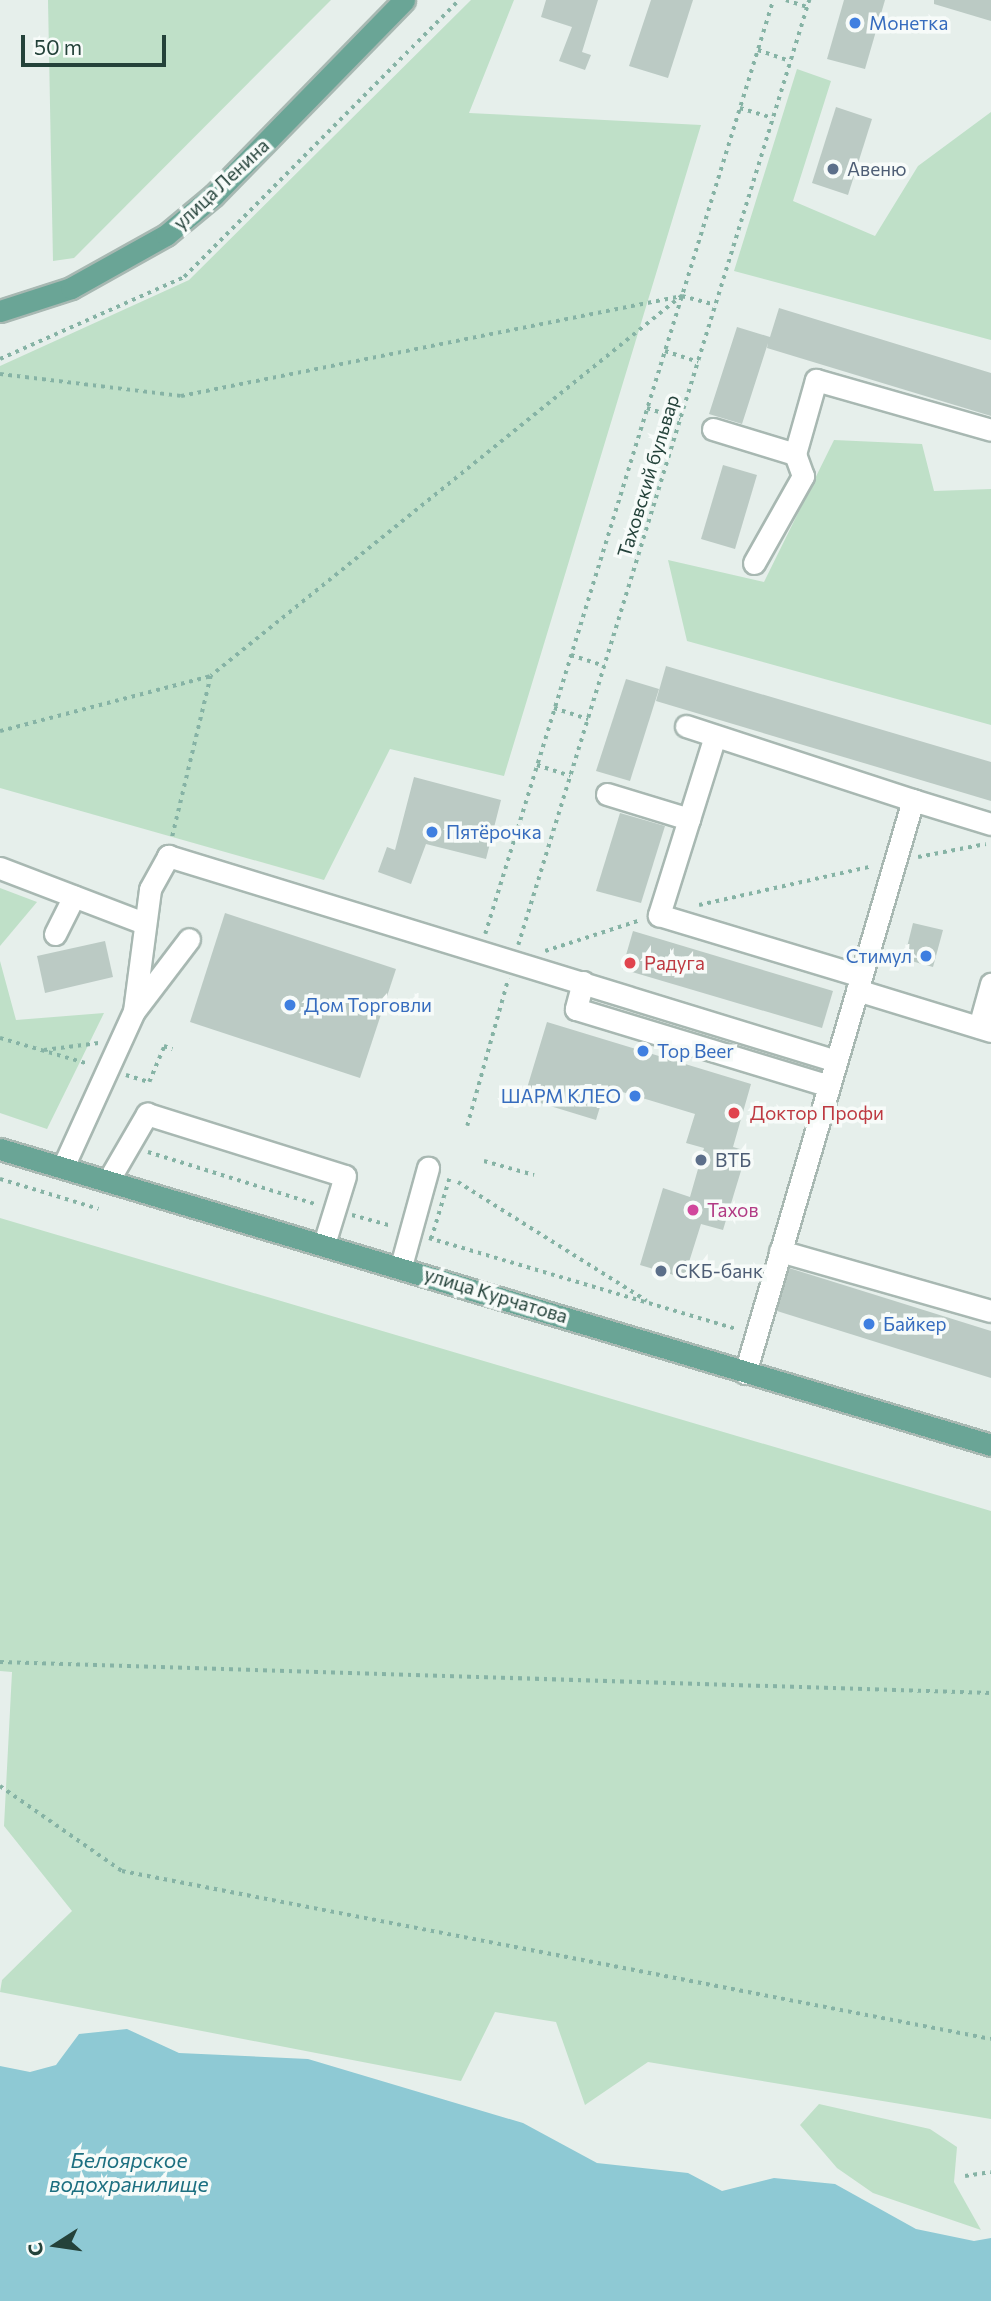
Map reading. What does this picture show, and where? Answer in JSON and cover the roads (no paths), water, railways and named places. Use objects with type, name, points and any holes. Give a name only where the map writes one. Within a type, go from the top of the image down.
[{"type":"main road","name":"улица Ленина","points":[[0,311],[71,288],[166,235],[214,195],[404,0]]},
{"type":"main road","name":"улица Курчатова","points":[[0,1149],[401,1266],[991,1446]]},
{"type":"street","points":[[754,563],[803,476],[794,454],[816,380],[991,430]]},
{"type":"street","points":[[713,429],[794,454]]},
{"type":"street","points":[[686,726],[991,824]]},
{"type":"street","points":[[715,736],[659,915],[985,1029],[991,984]]},
{"type":"street","points":[[607,794],[689,818]]},
{"type":"street","points":[[745,1373],[913,800]]},
{"type":"street","points":[[134,1012],[150,889],[168,856],[836,1061]]},
{"type":"street","points":[[0,868],[144,923]]},
{"type":"street","points":[[55,934],[74,896]]},
{"type":"street","points":[[63,1167],[134,1012],[188,939]]},
{"type":"street","points":[[583,982],[576,1009],[829,1086]]},
{"type":"street","points":[[108,1181],[147,1114],[345,1176],[324,1244]]},
{"type":"street","points":[[401,1266],[428,1168]]},
{"type":"street","points":[[780,1251],[991,1311]]},
{"type":"water","name":"Белоярское водохранилище","points":[[127,2029],[179,2053],[308,2059],[523,2123],[597,2163],[688,2173],[722,2191],[774,2178],[835,2184],[916,2229],[974,2241],[991,2238],[991,2301],[0,2301],[0,2066],[30,2072],[56,2065],[79,2034]]},
{"type":"place","name":"Монетка","points":[[855,23]]},
{"type":"place","name":"Авеню","points":[[833,169]]},
{"type":"place","name":"Пятёрочка","points":[[432,832]]},
{"type":"place","name":"Стимул","points":[[926,956]]},
{"type":"place","name":"Радуга","points":[[630,963]]},
{"type":"place","name":"Дом Торговли","points":[[290,1005]]},
{"type":"place","name":"Top Beer","points":[[643,1051]]},
{"type":"place","name":"ШАРМ КЛЕО","points":[[635,1096]]},
{"type":"place","name":"Доктор Профи","points":[[734,1113]]},
{"type":"place","name":"ВТБ","points":[[701,1160]]},
{"type":"place","name":"Тахов","points":[[693,1210]]},
{"type":"place","name":"СКБ-банк","points":[[661,1271]]},
{"type":"place","name":"Байкер","points":[[869,1324]]}]
